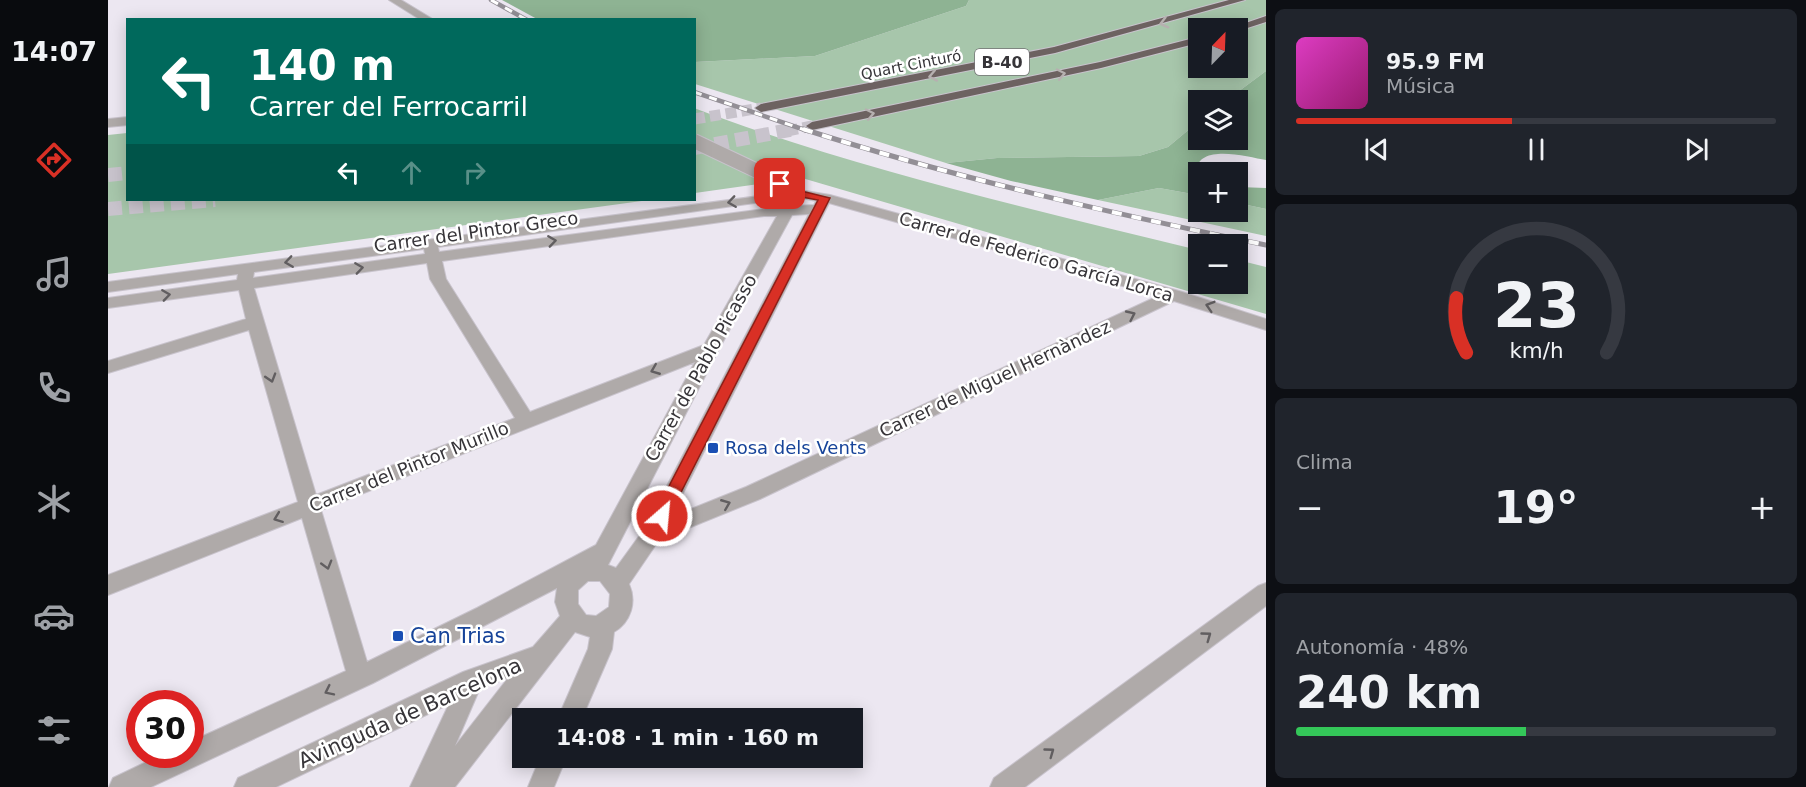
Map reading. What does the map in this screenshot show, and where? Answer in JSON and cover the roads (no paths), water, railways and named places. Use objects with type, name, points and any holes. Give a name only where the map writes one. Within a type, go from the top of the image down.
[{"type":"highway","name":"Quart Cinturó","points":[[761,108],[1055,50],[1171,21],[1240,0]]},
{"type":"highway","points":[[1248,24],[1266,19]]},
{"type":"highway","name":"B-40","points":[[812,126],[1101,65],[1188,43]]},
{"type":"street","points":[[394,0],[426,18]]},
{"type":"street","points":[[108,123],[126,121]]},
{"type":"street","points":[[696,142],[770,177],[788,199]]},
{"type":"street","name":"Carrer del Pintor Greco","points":[[108,303],[246,276],[788,199],[828,204]]},
{"type":"street","name":"Carrer de Pablo Picasso","points":[[590,573],[710,348],[782,223],[788,199]]},
{"type":"street","name":"Carrer de Pablo Picasso","points":[[618,582],[652,534],[828,204]]},
{"type":"street","name":"Carrer de Federico García Lorca","points":[[828,204],[1173,295],[1266,325]]},
{"type":"street","points":[[432,250],[438,279],[526,421]]},
{"type":"street","points":[[246,276],[255,322],[359,676]]},
{"type":"street","name":"Carrer del Pintor Greco","points":[[108,287],[246,276]]},
{"type":"street","name":"Carrer de Miguel Hernàndez","points":[[652,534],[753,493],[1173,295]]},
{"type":"street","points":[[108,367],[255,322]]},
{"type":"street","name":"Carrer del Pintor Murillo","points":[[108,585],[710,348]]},
{"type":"street","points":[[559,584],[602,552]]},
{"type":"street","points":[[122,787],[559,584],[590,573],[603,573],[618,582],[624,592],[622,605],[615,616],[604,623],[589,626],[572,619],[559,584]]},
{"type":"street","points":[[1003,787],[1266,593]]},
{"type":"street","points":[[439,787],[541,655],[572,619]]},
{"type":"street","points":[[574,708],[600,649],[604,623]]},
{"type":"street","name":"Avinguda de Barcelona","points":[[248,787],[472,680],[541,655]]},
{"type":"street","points":[[423,787],[472,680]]},
{"type":"street","points":[[541,787],[550,768]]},
{"type":"tunnel","points":[[696,119],[761,108]]},
{"type":"tunnel","points":[[787,131],[812,126]]},
{"type":"tunnel","points":[[696,148],[795,129]]},
{"type":"tunnel","points":[[108,175],[126,173]]},
{"type":"tunnel","points":[[108,209],[203,201]]},
{"type":"railway","points":[[491,0],[523,18]]},
{"type":"railway","points":[[696,93],[808,131]]},
{"type":"railway","points":[[803,129],[975,179],[1266,245]]},
{"type":"place","name":"Rosa dels Vents","points":[[713,448]]},
{"type":"place","name":"Can Trias","points":[[398,636]]}]
